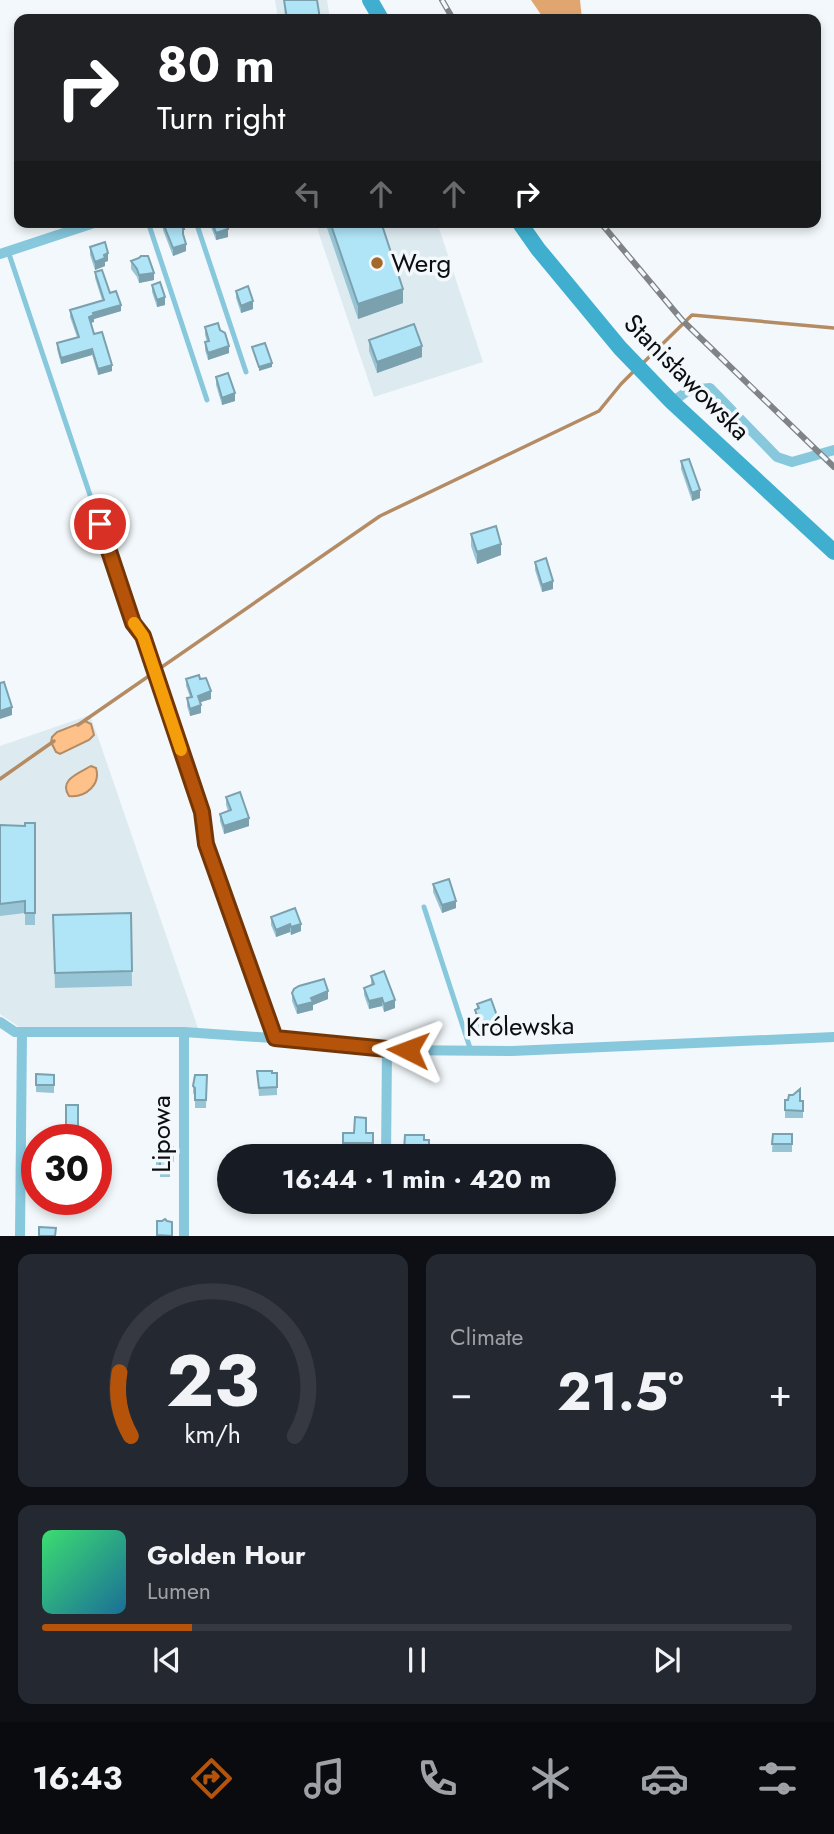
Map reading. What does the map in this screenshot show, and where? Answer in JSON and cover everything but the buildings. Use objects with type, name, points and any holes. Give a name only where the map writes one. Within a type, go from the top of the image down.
[{"type":"street","points":[[4,252],[78,228]]},
{"type":"street","name":"Stanisławowska","points":[[523,228],[638,367],[672,402],[834,552]]},
{"type":"street","points":[[672,402],[689,390],[710,388],[777,457],[792,462],[834,450]]},
{"type":"street","name":"Królewska","points":[[0,1021],[15,1031],[22,1032],[184,1032],[387,1049],[471,1051],[834,1037]]},
{"type":"street","points":[[20,1236],[22,1032]]},
{"type":"street","name":"Lipowa","points":[[184,1032],[184,1236]]},
{"type":"street","points":[[386,1144],[387,1049]]},
{"type":"lane","points":[[150,228],[206,401]]},
{"type":"lane","points":[[198,228],[246,372]]},
{"type":"lane","points":[[4,252],[133,623],[143,636],[202,812],[206,844],[275,1038]]},
{"type":"lane","points":[[424,907],[471,1051]]},
{"type":"shaded area","points":[[275,0],[327,0],[329,14],[277,14]]},
{"type":"shaded area","points":[[531,0],[580,0],[581,14],[541,14]]},
{"type":"shaded area","points":[[317,228],[439,228],[483,362],[374,397]]},
{"type":"shaded area","points":[[90,715],[198,1028],[19,1027],[0,1014],[0,746]]},
{"type":"shaded area","points":[[85,721],[91,724],[94,735],[60,754],[56,752],[51,742],[52,737],[57,732]]},
{"type":"shaded area","points":[[91,766],[96,768],[97,774],[91,789],[81,795],[69,796],[66,790],[68,781]]},
{"type":"waterway","points":[[643,363],[692,315],[834,328]]},
{"type":"waterway","points":[[78,725],[380,516],[599,411],[635,370]]},
{"type":"waterway","points":[[0,779],[54,741]]},
{"type":"railway","points":[[442,0],[450,14]]},
{"type":"railway","points":[[605,228],[682,320],[834,467]]},
{"type":"slow traffic","points":[[134,623],[143,636],[181,750]]},
{"type":"place","name":"Werg","points":[[377,263]]},
{"type":"route","points":[[100,524],[133,623],[143,636],[202,812],[206,844],[275,1038],[408,1050]]}]
